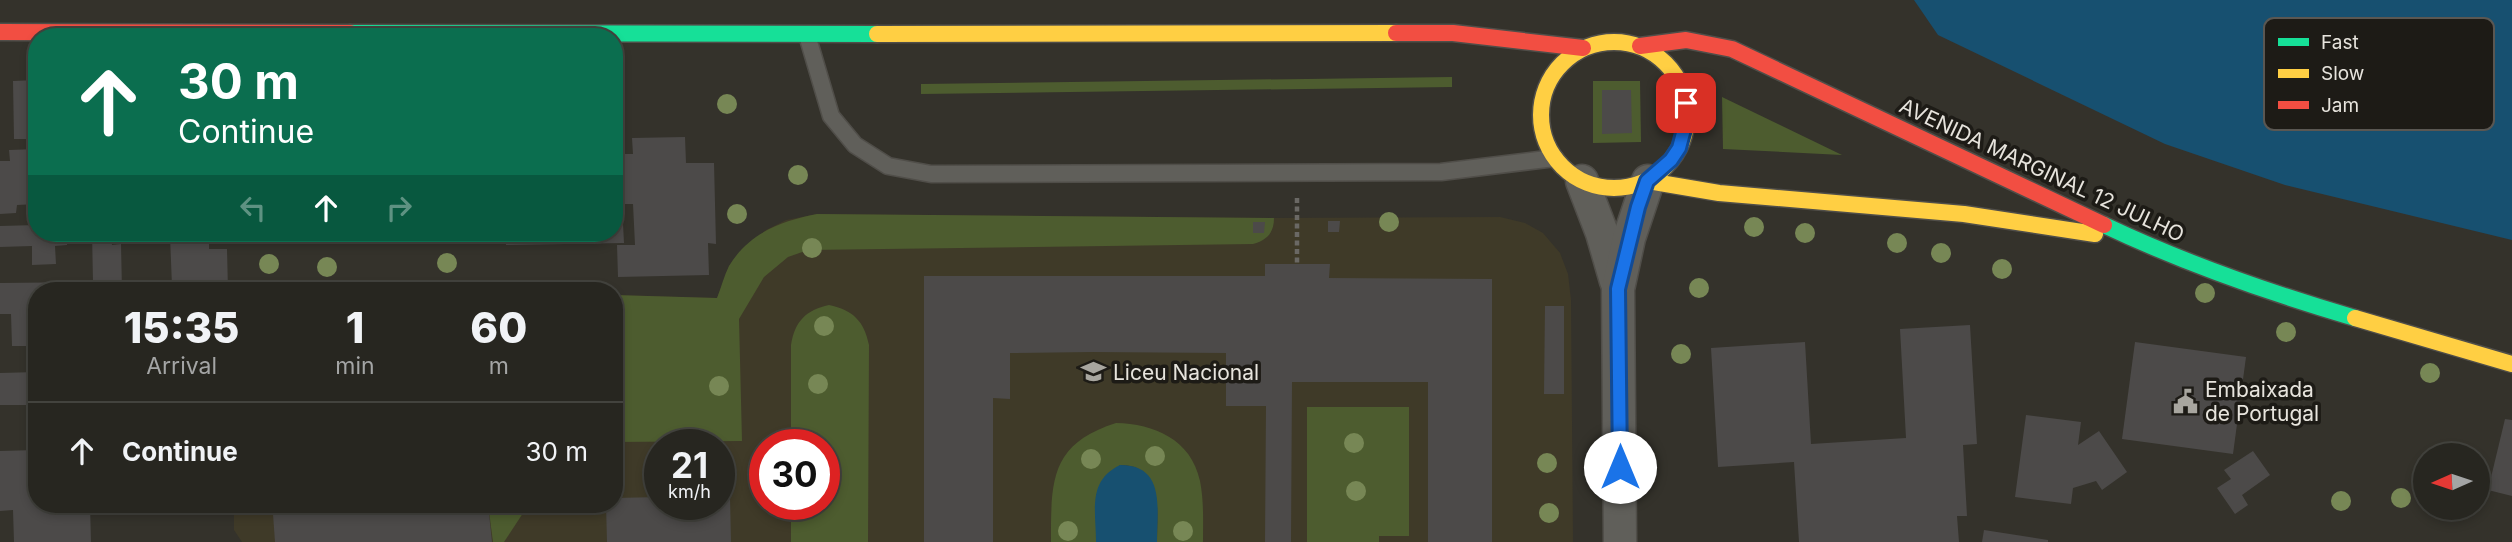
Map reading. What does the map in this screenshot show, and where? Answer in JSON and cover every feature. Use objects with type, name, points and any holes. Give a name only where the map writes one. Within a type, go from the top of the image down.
[{"type":"street","points":[[0,32],[28,32]]},
{"type":"street","points":[[623,32],[1452,33],[1583,48]]},
{"type":"street","name":"AVENIDA MARGINAL 12 JULHO","points":[[1640,46],[1686,40],[1732,49],[2135,240],[2297,301],[2512,364]]},
{"type":"street","points":[[1621,41],[1640,46],[1665,62],[1682,88],[1687,118],[1679,148],[1671,160],[1647,181],[1614,188],[1582,181],[1555,158],[1544,139],[1541,116],[1544,93],[1552,74],[1566,59],[1583,48],[1601,42],[1621,41]]},
{"type":"street","points":[[1582,181],[1602,233],[1618,289]]},
{"type":"street","points":[[1647,181],[1718,193],[1964,214],[2135,240]]},
{"type":"street","points":[[1620,542],[1618,289],[1629,238],[1647,181]]},
{"type":"lane","points":[[806,32],[831,116],[855,145],[888,166],[931,174],[1441,172],[1555,158]]},
{"type":"path","points":[[1297,174],[1297,264]]},
{"type":"shaded area","name":"Liceu Nacional","points":[[817,214],[1500,217],[1525,223],[1543,233],[1560,253],[1568,274],[1571,300],[1573,542],[242,542],[234,530],[234,513],[623,513],[623,295],[717,298],[729,266],[766,230],[786,220]]},
{"type":"green space","points":[[1452,77],[1452,87],[921,94],[921,84]]},
{"type":"green space","points":[[1593,81],[1640,81],[1641,142],[1593,143]]},
{"type":"green space","points":[[1722,97],[1842,155],[1723,149]]},
{"type":"green space","points":[[817,214],[1274,218],[1269,235],[1253,244],[808,250],[788,257],[764,277],[739,319],[742,441],[735,441],[735,429],[644,429],[644,442],[623,442],[623,295],[717,298],[729,266],[737,255],[756,237],[779,225]]},
{"type":"green space","points":[[829,305],[845,310],[860,323],[869,345],[868,542],[791,542],[791,520],[840,520],[840,429],[791,429],[791,345],[795,329],[803,318],[814,310]]},
{"type":"green space","points":[[1307,407],[1409,407],[1409,536],[1379,536],[1379,542],[1307,542]]},
{"type":"green space","points":[[1116,423],[1157,431],[1179,444],[1188,454],[1200,481],[1203,542],[1157,542],[1157,504],[1151,481],[1134,467],[1120,465],[1096,495],[1096,542],[1051,542],[1054,483],[1066,454],[1094,432]]},
{"type":"green space","points":[[489,513],[523,513],[504,542],[493,542]]},
{"type":"water","points":[[1914,0],[2512,0],[2512,240],[2285,185],[2165,144],[1938,35]]},
{"type":"water","points":[[1120,465],[1135,467],[1145,472],[1152,481],[1157,503],[1157,542],[1096,542],[1095,508],[1098,488],[1102,479]]},
{"type":"building","points":[[28,80],[28,139],[14,139],[13,81]]},
{"type":"building","points":[[1602,90],[1631,90],[1632,133],[1602,134]]},
{"type":"building","points":[[685,137],[686,163],[714,163],[716,244],[708,243],[709,275],[618,277],[617,245],[635,245],[633,204],[623,204],[623,154],[633,154],[632,138]]},
{"type":"building","points":[[28,149],[28,204],[17,205],[16,213],[0,214],[0,161],[10,161],[9,150]]},
{"type":"building","points":[[1328,221],[1340,221],[1339,232],[1328,232]]},
{"type":"building","points":[[1253,222],[1265,222],[1264,233],[1253,233]]},
{"type":"building","points":[[623,224],[624,243],[506,245],[506,242],[623,242]]},
{"type":"building","points":[[28,225],[28,242],[67,242],[67,245],[55,246],[56,264],[32,265],[32,246],[0,247],[0,226]]},
{"type":"building","points":[[92,242],[121,244],[122,282],[93,282]]},
{"type":"building","points":[[170,242],[209,242],[209,249],[227,249],[228,282],[172,282]]},
{"type":"building","points":[[1265,264],[1330,264],[1329,278],[1492,279],[1492,542],[1428,542],[1428,382],[1292,382],[1291,542],[1265,542],[1266,406],[1226,406],[1226,353],[1092,352],[1010,353],[1010,399],[993,398],[993,542],[924,542],[924,276],[1265,276]]},
{"type":"building","points":[[0,283],[28,283],[28,346],[12,346],[11,314],[0,314]]},
{"type":"building","points":[[1545,306],[1564,306],[1564,394],[1544,394]]},
{"type":"building","points":[[1970,325],[1977,444],[1963,445],[1967,516],[1957,516],[1959,542],[1799,542],[1794,462],[1718,467],[1711,348],[1805,342],[1811,444],[1906,438],[1900,329]]},
{"type":"building","points":[[2135,342],[2246,357],[2233,454],[2122,439]]},
{"type":"building","points":[[28,372],[28,405],[0,405],[0,373]]},
{"type":"building","points":[[2026,415],[2081,422],[2078,445],[2099,431],[2127,472],[2102,490],[2096,481],[2073,488],[2071,504],[2015,497]]},
{"type":"building","points":[[2505,419],[2512,420],[2512,496],[2490,490]]},
{"type":"building","points":[[28,450],[28,513],[90,513],[91,542],[14,542],[13,510],[0,511],[0,451]]},
{"type":"building","points":[[2253,451],[2270,475],[2242,495],[2248,505],[2235,514],[2217,488],[2231,479],[2224,470]]},
{"type":"building","points":[[644,497],[644,520],[731,520],[731,542],[607,542],[606,513],[623,513],[623,498]]},
{"type":"building","points":[[489,513],[492,542],[275,542],[273,514]]},
{"type":"building","points":[[1984,530],[2048,540],[2048,542],[1982,542]]},
{"type":"traffic: fast","points":[[623,34],[877,34]]},
{"type":"traffic: fast","points":[[2104,225],[2228,276],[2355,318]]},
{"type":"traffic: slow","points":[[877,34],[1396,33]]},
{"type":"traffic: slow","points":[[1614,42],[1642,48],[1666,63],[1681,87],[1687,115],[1681,143],[1666,167],[1642,182],[1614,188],[1586,182],[1562,167],[1547,143],[1541,115],[1547,87],[1562,63],[1586,48],[1614,42]]},
{"type":"traffic: slow","points":[[1648,181],[1719,193],[1964,214],[2095,234]]},
{"type":"traffic: slow","points":[[2355,318],[2512,364]]},
{"type":"traffic: jam","points":[[0,32],[28,32]]},
{"type":"traffic: jam","points":[[1396,33],[1453,33],[1583,48]]},
{"type":"traffic: jam","points":[[1640,46],[1686,40],[1732,49],[2104,225]]},
{"type":"place","name":"Liceu Nacional","points":[[1093,372]]},
{"type":"place","name":"Embaixada de Portugal","points":[[2185,401]]},
{"type":"route","points":[[1620,467],[1618,289],[1629,238],[1647,181],[1660,172],[1679,148],[1687,118],[1686,103]]}]
